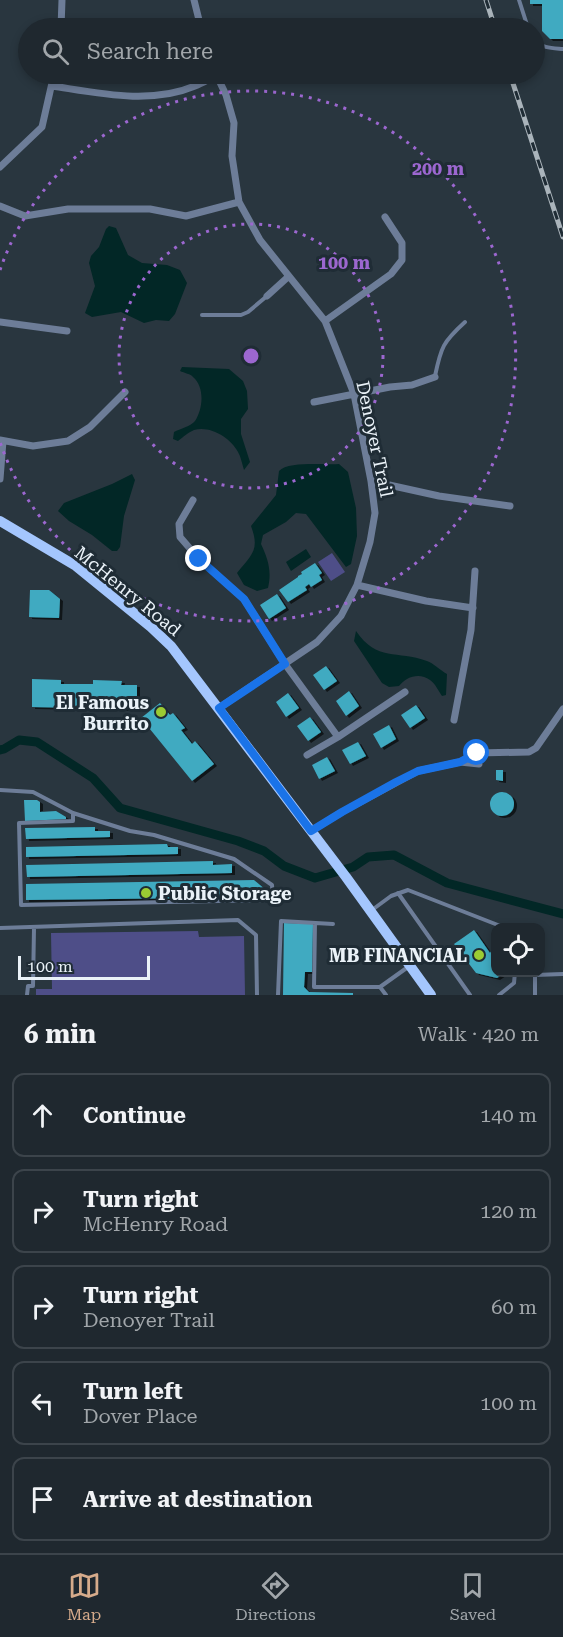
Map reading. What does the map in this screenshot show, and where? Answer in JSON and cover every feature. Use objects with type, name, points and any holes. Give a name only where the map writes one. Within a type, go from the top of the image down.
[{"type":"main road","name":"McHenry Road","points":[[0,521],[76,566],[171,646],[346,877],[431,995]]},
{"type":"street","points":[[61,18],[62,0]]},
{"type":"street","points":[[194,0],[198,18]]},
{"type":"street","points":[[0,167],[42,127],[51,86],[141,96],[172,93],[200,84]]},
{"type":"street","name":"Denoyer Trail","points":[[219,708],[317,642],[340,616],[357,585],[370,542],[375,513],[354,394],[325,321],[260,240],[239,202],[232,156],[234,123],[220,84]]},
{"type":"street","points":[[0,206],[25,216],[68,209],[150,209],[186,216],[239,202]]},
{"type":"street","points":[[325,321],[391,274],[402,260],[402,243],[385,217]]},
{"type":"street","points":[[267,296],[290,276]]},
{"type":"street","points":[[0,322],[68,331]]},
{"type":"street","points":[[314,402],[412,385],[435,377]]},
{"type":"street","points":[[0,479],[1,441],[33,446],[68,441],[90,427],[125,392]]},
{"type":"street","points":[[371,481],[439,496],[510,506]]},
{"type":"street","points":[[193,500],[179,524],[180,537],[199,559],[244,599],[285,664],[338,737]]},
{"type":"street","points":[[454,720],[471,630],[475,571]]},
{"type":"street","points":[[357,585],[426,602],[473,608]]},
{"type":"street","points":[[307,755],[405,692]]},
{"type":"street","points":[[311,831],[418,771],[460,762],[477,753],[529,752],[536,748],[563,709]]},
{"type":"street","points":[[460,762],[479,764]]},
{"type":"lane","points":[[519,0],[525,18]]},
{"type":"lane","points":[[545,46],[563,49]]},
{"type":"lane","points":[[202,315],[242,315],[267,296]]},
{"type":"lane","points":[[435,377],[440,352],[449,336],[465,322]]},
{"type":"lane","points":[[0,790],[33,792],[73,813],[234,860],[272,885],[273,900],[21,905],[19,823],[73,821],[73,813]]},
{"type":"lane","points":[[370,911],[398,893],[408,890],[493,923]]},
{"type":"lane","points":[[398,893],[470,995]]},
{"type":"lane","points":[[0,928],[238,920],[256,935],[257,995]]},
{"type":"lane","points":[[278,995],[281,921],[333,924]]},
{"type":"lane","points":[[315,922],[314,987],[380,987],[410,965]]},
{"type":"lane","points":[[27,995],[28,986],[33,986],[34,928]]},
{"type":"lane","points":[[535,995],[535,975],[563,974]]},
{"type":"lane","points":[[499,995],[514,983],[515,977]]},
{"type":"lane","points":[[380,987],[386,995]]},
{"type":"shaded area","points":[[109,226],[116,228],[128,255],[142,263],[167,265],[180,270],[187,283],[175,314],[169,321],[156,320],[144,323],[121,312],[92,317],[85,313],[95,286],[89,263]]},
{"type":"shaded area","points":[[182,367],[229,369],[243,381],[247,391],[248,409],[241,419],[241,434],[250,462],[244,470],[235,447],[213,431],[194,430],[178,441],[173,439],[174,432],[195,421],[202,398],[197,381],[180,371]]},
{"type":"shaded area","points":[[339,464],[348,472],[356,508],[357,536],[351,564],[346,567],[306,514],[296,513],[286,522],[263,535],[261,544],[269,571],[268,588],[257,591],[244,585],[237,573],[253,551],[255,541],[251,526],[276,495],[279,471],[298,465]]},
{"type":"shaded area","points":[[132,474],[135,480],[124,516],[120,547],[117,551],[112,551],[58,511],[64,503]]},
{"type":"shaded area","points":[[306,549],[311,557],[291,571],[286,562]]},
{"type":"shaded area","points":[[332,553],[345,572],[331,581],[318,562]]},
{"type":"shaded area","points":[[356,631],[364,641],[380,651],[432,663],[447,674],[446,695],[442,696],[432,681],[422,676],[409,678],[399,686],[389,687],[382,683],[354,641]]},
{"type":"shaded area","points":[[198,931],[199,937],[244,936],[245,995],[36,995],[36,989],[52,989],[51,933]]},
{"type":"building","points":[[530,0],[563,0],[563,39],[550,39],[545,34],[542,4],[530,4]]},
{"type":"building","points":[[315,563],[322,573],[319,575],[322,580],[311,587],[309,584],[305,587],[307,590],[288,602],[279,590]]},
{"type":"building","points":[[30,590],[49,590],[60,599],[59,618],[29,617]]},
{"type":"building","points":[[277,594],[286,608],[269,619],[260,605]]},
{"type":"building","points":[[326,666],[337,681],[324,690],[313,675]]},
{"type":"building","points":[[32,679],[61,680],[61,684],[93,684],[93,680],[122,681],[121,685],[137,685],[137,709],[32,707]]},
{"type":"building","points":[[349,691],[359,706],[346,716],[336,701]]},
{"type":"building","points":[[288,693],[299,708],[286,717],[276,702]]},
{"type":"building","points":[[160,703],[170,715],[173,713],[185,728],[181,730],[192,744],[195,741],[214,764],[192,781],[141,718]]},
{"type":"building","points":[[416,705],[425,718],[410,728],[401,715]]},
{"type":"building","points":[[310,717],[321,732],[308,741],[297,726]]},
{"type":"building","points":[[389,725],[396,739],[381,748],[373,734]]},
{"type":"building","points":[[358,742],[366,756],[350,764],[342,750]]},
{"type":"building","points":[[327,757],[335,771],[319,779],[312,765]]},
{"type":"building","points":[[496,770],[503,770],[503,781],[496,780]]},
{"type":"building","points":[[502,792],[511,795],[514,804],[511,813],[502,816],[493,813],[490,804],[493,795]]},
{"type":"building","points":[[24,800],[37,800],[40,802],[40,812],[56,811],[66,819],[25,821]]},
{"type":"building","points":[[95,827],[95,831],[110,831],[110,837],[26,839],[25,828]]},
{"type":"building","name":"Public Storage","points":[[167,844],[168,847],[178,847],[178,854],[26,857],[26,847]]},
{"type":"building","name":"Public Storage","points":[[213,861],[213,865],[232,864],[232,873],[27,877],[26,865]]},
{"type":"building","name":"Public Storage","points":[[254,880],[266,890],[266,897],[26,900],[26,884]]},
{"type":"building","points":[[284,923],[313,924],[312,972],[305,972],[304,987],[309,992],[353,993],[353,995],[283,995]]},
{"type":"building","name":"MB FINANCIAL","points":[[474,930],[490,953],[491,952],[491,977],[476,973],[454,944]]},
{"type":"waterway","points":[[0,750],[19,740],[37,742],[93,778],[120,808],[238,841],[264,851],[284,866],[315,878],[353,867],[368,857],[394,855],[447,883],[563,914]]},
{"type":"railway","points":[[486,0],[492,18]]},
{"type":"railway","points":[[513,84],[563,237]]},
{"type":"place","name":"El Famous Burrito","points":[[161,712]]},
{"type":"place","name":"Public Storage","points":[[146,893]]},
{"type":"place","name":"MB FINANCIAL","points":[[479,955]]},
{"type":"route","points":[[199,559],[244,599],[285,664],[219,708],[311,831],[418,771],[460,762],[477,753]]}]
